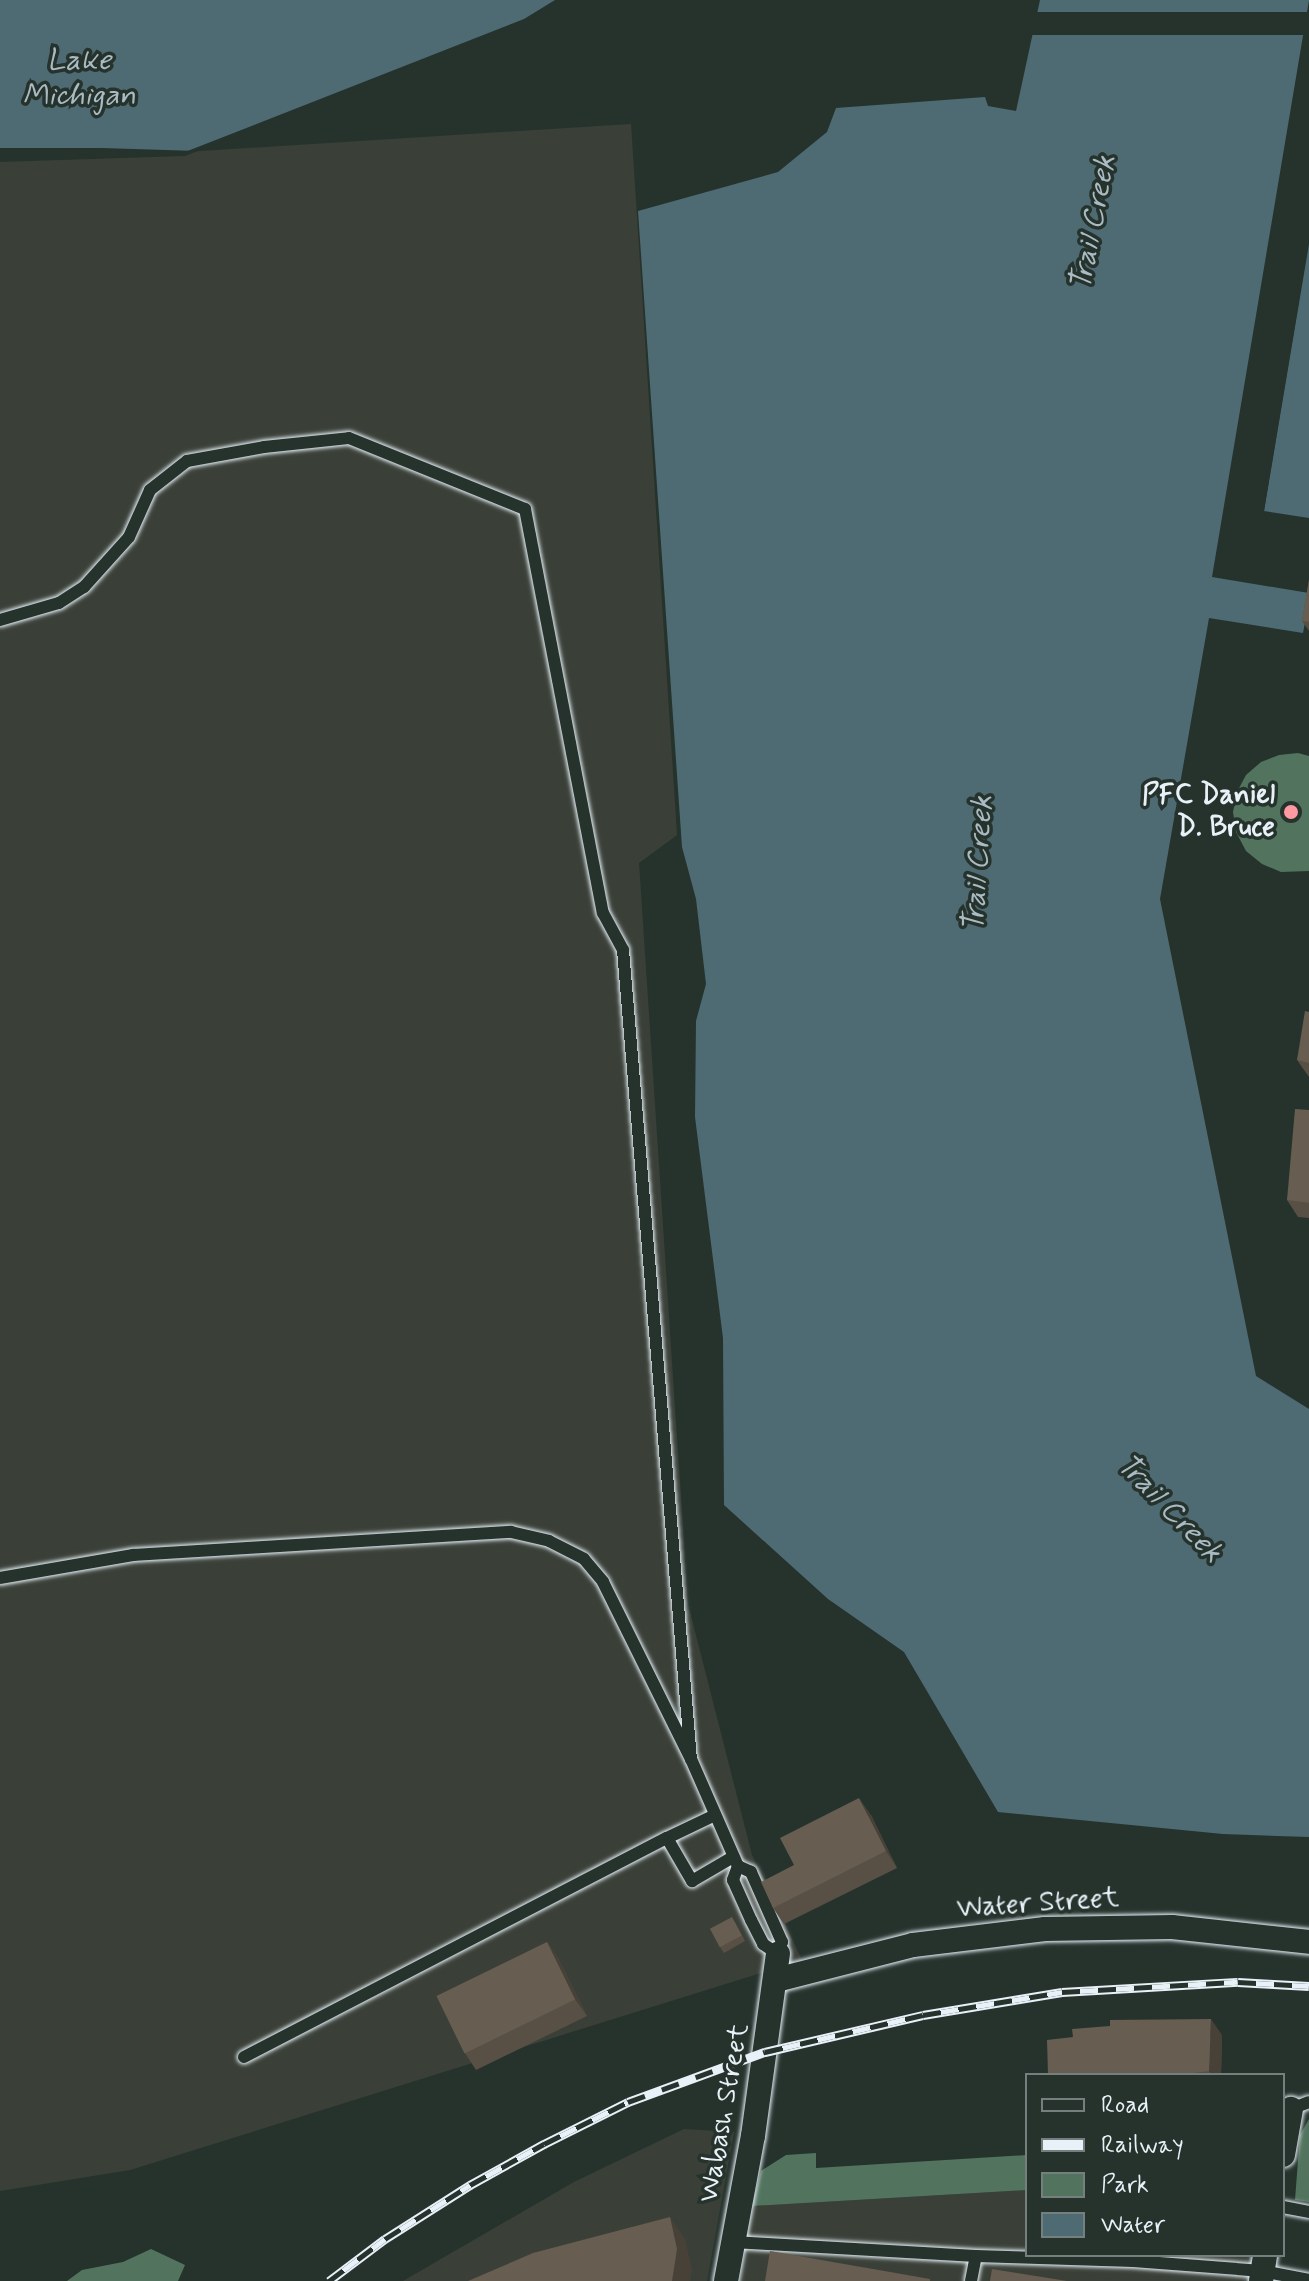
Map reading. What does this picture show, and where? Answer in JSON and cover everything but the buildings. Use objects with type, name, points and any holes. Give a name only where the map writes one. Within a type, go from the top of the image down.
[{"type":"street","name":"Water Street","points":[[776,1980],[913,1945],[1045,1929],[1172,1927],[1309,1942]]},
{"type":"street","name":"Wabash Street","points":[[726,2281],[778,1954]]},
{"type":"street","points":[[1285,2149],[1300,2106]]},
{"type":"lane","points":[[0,620],[59,603],[84,587],[129,537],[150,490],[187,461],[264,447],[349,438],[525,509],[603,913],[623,950],[691,1759]]},
{"type":"lane","points":[[0,1578],[133,1555],[511,1532],[549,1541],[584,1559],[603,1582],[691,1759],[736,1862],[751,1872],[782,1942],[778,1954],[763,1944],[751,1920],[733,1880],[736,1862]]},
{"type":"lane","points":[[244,2057],[715,1815]]},
{"type":"lane","points":[[667,1838],[692,1881],[736,1862]]},
{"type":"lane","points":[[1285,2207],[1309,2212]]},
{"type":"lane","points":[[733,2242],[1263,2269],[1309,2280]]},
{"type":"lane","points":[[971,2281],[976,2256]]},
{"type":"shaded area","points":[[631,124],[677,835],[639,863],[688,1604],[752,1855],[802,1960],[130,2170],[0,2191],[0,158],[185,152]]},
{"type":"shaded area","points":[[684,2129],[734,2132],[707,2281],[403,2281],[574,2182]]},
{"type":"shaded area","points":[[1025,2190],[1025,2257],[1248,2257],[1245,2281],[740,2281],[752,2206]]},
{"type":"green space","points":[[1298,753],[1309,756],[1309,871],[1281,872],[1262,864],[1246,851],[1236,832],[1233,812],[1237,792],[1246,775],[1261,762],[1279,755]]},
{"type":"green space","points":[[1309,2119],[1309,2202],[1295,2200],[1300,2135]]},
{"type":"green space","points":[[816,2153],[816,2168],[1025,2155],[1025,2190],[752,2206],[761,2171],[786,2155]]},
{"type":"green space","points":[[151,2249],[185,2265],[178,2281],[67,2281],[82,2270],[123,2262]]},
{"type":"water","name":"Lake Michigan","points":[[0,0],[555,0],[524,19],[185,152],[0,158]]},
{"type":"water","name":"Trail Creek","points":[[1040,0],[1309,0],[1212,577],[1309,593],[1309,601],[1303,633],[1209,618],[1160,899],[1256,1376],[1309,1409],[1309,1837],[1223,1834],[998,1812],[904,1652],[828,1599],[724,1505],[723,1338],[695,1117],[696,1021],[706,984],[696,899],[682,847],[638,211],[778,172],[827,132],[836,108],[985,97],[988,106],[1016,111]]},
{"type":"water","points":[[1309,244],[1309,518],[1264,511]]},
{"type":"pier","points":[[809,12],[1309,12],[1309,35],[809,35]]},
{"type":"pier","points":[[0,148],[198,151],[185,156],[0,162]]},
{"type":"pier","points":[[1309,240],[1264,511],[1260,511],[1305,244]]},
{"type":"railway","points":[[329,2281],[385,2239],[470,2185],[544,2144],[628,2102],[765,2052],[923,2015],[1062,1992],[1238,1982],[1309,1986]]},
{"type":"place","name":"PFC Daniel D. Bruce","points":[[1291,812]]}]
